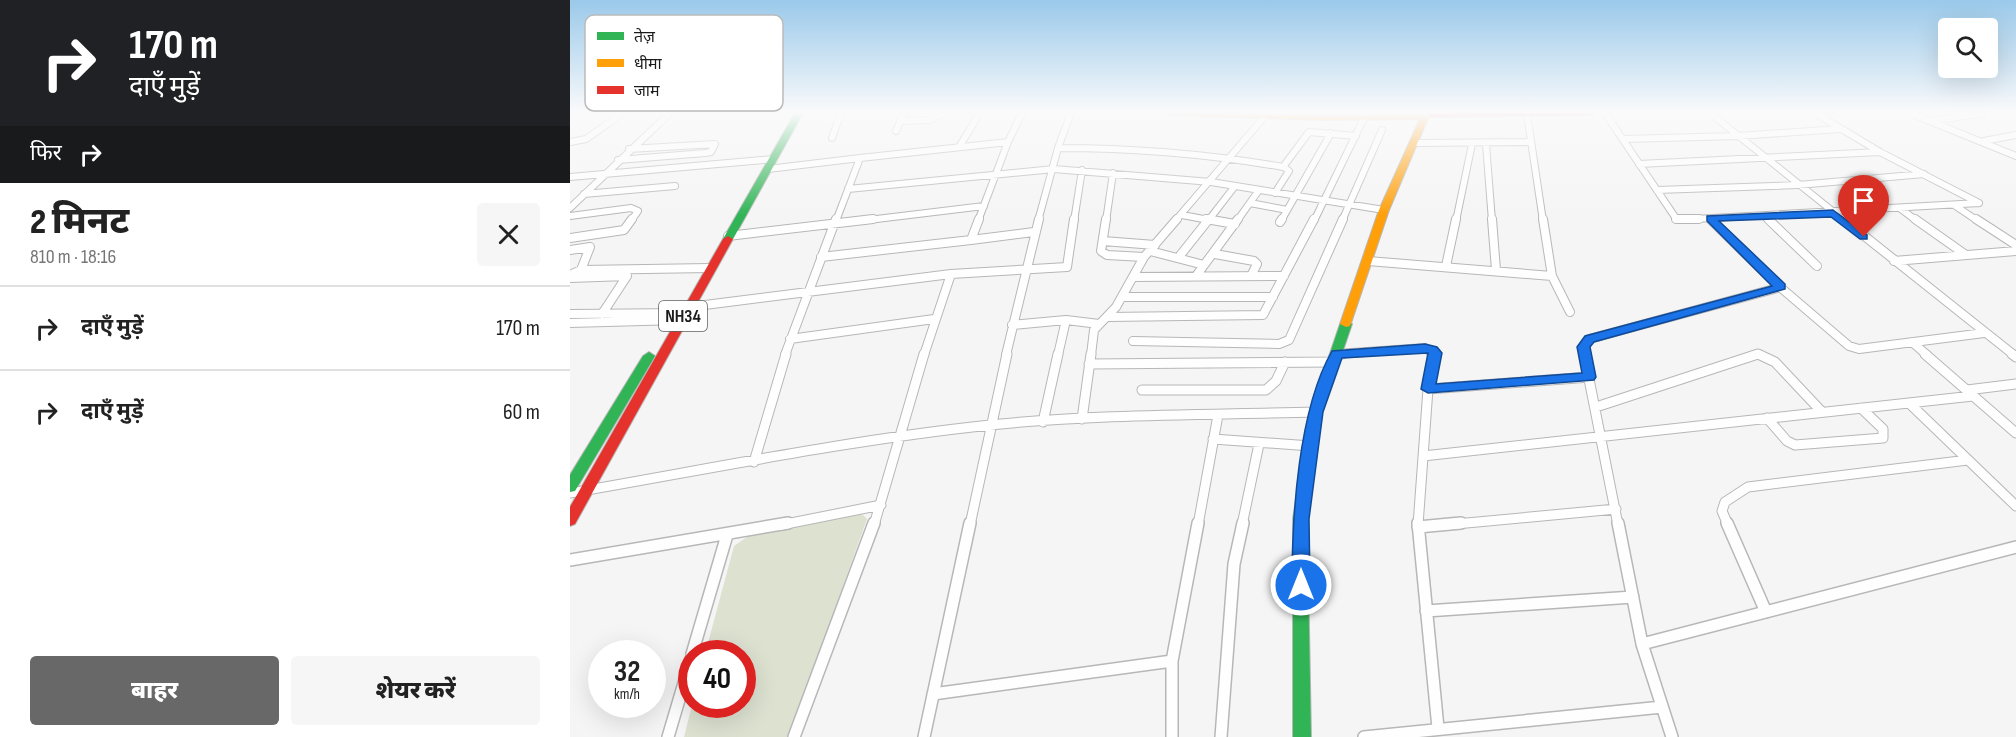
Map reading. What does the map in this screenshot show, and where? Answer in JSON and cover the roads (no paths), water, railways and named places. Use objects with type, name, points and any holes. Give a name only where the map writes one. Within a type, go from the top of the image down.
[{"type":"main road","name":"NH34","points":[[705,268],[728,236],[777,147]]},
{"type":"main road","points":[[1302,737],[1300,519],[1316,412],[1384,210],[1413,147]]},
{"type":"main road","name":"NH34","points":[[570,520],[705,268],[769,163]]},
{"type":"main road","name":"NH34","points":[[570,487],[680,315]]},
{"type":"street","points":[[570,208],[632,147]]},
{"type":"street","points":[[629,150],[666,147]]},
{"type":"street","points":[[618,160],[705,153],[711,152],[713,147]]},
{"type":"street","points":[[570,177],[860,158],[955,147]]},
{"type":"street","points":[[970,240],[1006,147]]},
{"type":"street","points":[[924,737],[1034,232],[1054,169],[1058,148],[1087,147]]},
{"type":"street","points":[[1109,147],[1230,158],[1284,166],[1289,171],[1275,192]]},
{"type":"street","points":[[1082,419],[1094,330],[1108,317],[1122,297],[1147,254],[1237,147]]},
{"type":"street","points":[[1284,166],[1297,147]]},
{"type":"street","points":[[1280,222],[1323,147]]},
{"type":"street","points":[[1108,317],[1255,317],[1263,315],[1350,147]]},
{"type":"street","points":[[1133,341],[1279,344],[1289,340],[1374,147]]},
{"type":"street","points":[[1446,266],[1471,147]]},
{"type":"street","points":[[1486,147],[1496,270]]},
{"type":"street","points":[[1531,147],[1552,276],[1570,312]]},
{"type":"street","points":[[1628,147],[1677,220],[1979,203],[1872,147]]},
{"type":"street","points":[[1751,147],[2016,357]]},
{"type":"street","points":[[1995,147],[2016,156]]},
{"type":"street","points":[[1639,164],[1880,152]]},
{"type":"street","points":[[754,462],[790,339],[860,158]]},
{"type":"street","points":[[848,189],[996,173],[1054,169],[1082,170],[1210,182],[1384,210]]},
{"type":"street","points":[[570,323],[680,315],[951,274],[1067,267],[1082,170]]},
{"type":"street","points":[[1113,172],[1103,254],[1147,254],[1178,258],[1204,265]]},
{"type":"street","points":[[1657,190],[1798,185],[1924,174]]},
{"type":"street","points":[[584,194],[675,186]]},
{"type":"street","points":[[1178,258],[1235,186]]},
{"type":"street","points":[[1196,276],[1215,254],[1259,190]]},
{"type":"street","points":[[1250,203],[1287,210]]},
{"type":"street","points":[[1954,205],[2016,245]]},
{"type":"street","points":[[728,236],[984,206]]},
{"type":"street","points":[[570,216],[631,208],[638,211],[624,230],[570,238]]},
{"type":"street","points":[[1901,209],[1967,255]]},
{"type":"street","points":[[1182,215],[1234,224]]},
{"type":"street","points":[[1766,216],[1816,266]]},
{"type":"street","points":[[1710,219],[1781,287],[1850,346],[1859,349],[1984,333]]},
{"type":"street","points":[[821,257],[1034,232]]},
{"type":"street","points":[[1103,241],[1155,245]]},
{"type":"street","points":[[570,250],[590,247],[581,270]]},
{"type":"street","points":[[1894,261],[2016,251]]},
{"type":"street","points":[[1215,254],[1254,261],[1257,264],[1251,276]]},
{"type":"street","points":[[1368,261],[1552,276]]},
{"type":"street","points":[[570,277],[581,270],[705,268]]},
{"type":"street","points":[[794,737],[881,505],[934,319],[951,274]]},
{"type":"street","points":[[570,277],[627,276],[602,314]]},
{"type":"street","points":[[1133,277],[1284,276]]},
{"type":"street","points":[[1672,737],[1642,644],[1583,347],[1589,339],[1781,287]]},
{"type":"street","points":[[1122,297],[1273,297]]},
{"type":"street","points":[[570,314],[680,315]]},
{"type":"street","points":[[790,339],[934,319]]},
{"type":"street","points":[[1012,325],[1066,320],[1099,324]]},
{"type":"street","points":[[1043,422],[1066,320]]},
{"type":"street","points":[[1912,342],[2016,433]]},
{"type":"street","points":[[1089,364],[1285,362],[1425,348],[1436,353],[1428,389],[1418,527],[1438,728]]},
{"type":"street","points":[[1596,407],[1758,354],[1774,362],[1822,412]]},
{"type":"street","points":[[1142,390],[1266,390],[1276,381],[1285,362]]},
{"type":"street","points":[[1428,389],[1590,377]]},
{"type":"street","points":[[1423,456],[1909,403],[2016,384]]},
{"type":"street","points":[[1909,403],[2016,506]]},
{"type":"street","points":[[1767,418],[1787,441],[1795,445],[1883,438],[1883,429],[1860,408]]},
{"type":"street","points":[[570,493],[900,437],[991,425],[1082,419],[1316,412]]},
{"type":"street","points":[[1172,737],[1172,661],[1218,415]]},
{"type":"street","points":[[1213,439],[1311,446]]},
{"type":"street","points":[[1221,737],[1234,564],[1259,444]]},
{"type":"street","points":[[1766,612],[1722,511],[1723,503],[1730,496],[1748,487],[1968,460]]},
{"type":"street","points":[[570,560],[727,535],[881,505]]},
{"type":"street","points":[[1418,527],[1616,509]]},
{"type":"street","points":[[696,640],[727,535]]},
{"type":"street","points":[[1642,644],[2016,547]]},
{"type":"street","points":[[1426,611],[1633,597]]},
{"type":"street","points":[[933,694],[1172,661]]},
{"type":"street","points":[[668,737],[678,703]]},
{"type":"street","points":[[1364,737],[1662,707]]}]
